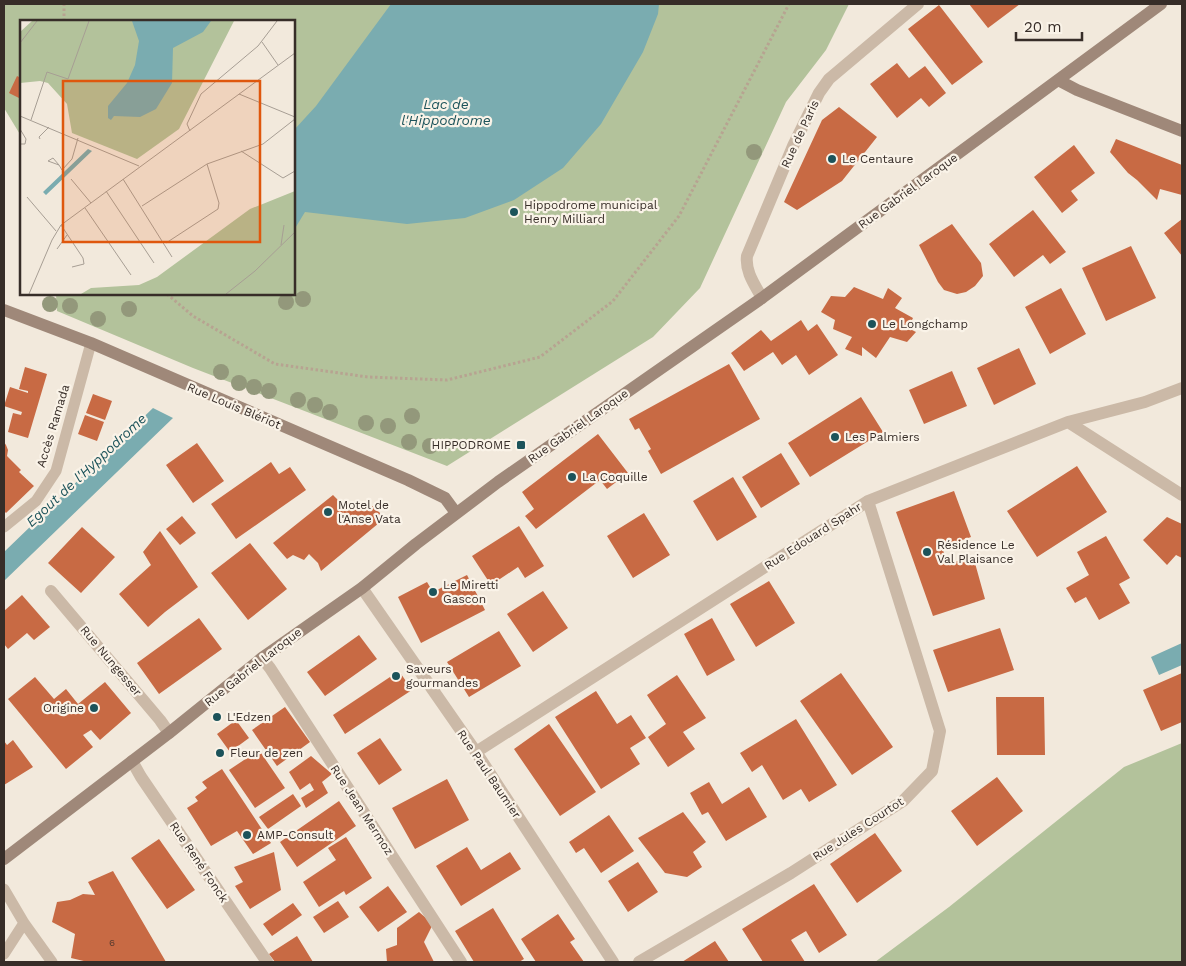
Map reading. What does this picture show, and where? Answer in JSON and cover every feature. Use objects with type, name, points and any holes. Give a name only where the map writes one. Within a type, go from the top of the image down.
[{"type":"street","name":"Rue de Paris","points":[[762,298],[748,271],[746,264],[747,256],[793,146],[819,93],[829,79],[918,4]]},
{"type":"street","name":"Rue Gabriel Laroque","points":[[4,858],[170,733],[262,658],[362,588],[456,513],[762,298],[1161,4]]},
{"type":"street","points":[[1058,80],[1077,90],[1182,131]]},
{"type":"street","name":"Rue Louis Blériot","points":[[4,310],[92,344],[408,480],[445,498],[456,513]]},
{"type":"street","name":"Rue Edouard Spahr","points":[[476,752],[868,501],[1068,422],[1145,402],[1182,388]]},
{"type":"street","points":[[1068,422],[1182,495]]},
{"type":"street","name":"Rue Jules Courtot","points":[[639,962],[791,873],[903,801],[932,771],[940,731],[868,501]]},
{"type":"street","name":"Rue Paul Baumier","points":[[362,588],[476,752],[613,962]]},
{"type":"street","name":"Rue Nungesser","points":[[51,590],[170,733]]},
{"type":"street","name":"Rue Jean Mermoz","points":[[262,658],[276,676],[461,962]]},
{"type":"street","name":"Rue René Fonck","points":[[132,762],[267,962]]},
{"type":"lane","name":"Accès Ramada","points":[[4,527],[36,501],[56,471],[92,344]]},
{"type":"lane","points":[[4,889],[24,923],[52,962]]},
{"type":"lane","points":[[4,954],[24,923]]},
{"type":"path","points":[[64,4],[64,20]]},
{"type":"path","points":[[169,295],[193,316],[275,364],[368,377],[447,380],[540,357],[613,301],[679,216],[789,4]]},
{"type":"green space","name":"Hippodrome municipal Henry Milliard","points":[[4,4],[849,4],[826,50],[786,102],[700,288],[653,337],[447,466],[193,368],[57,311],[56,295],[295,295],[295,20],[20,20],[20,134],[4,108]]},
{"type":"green space","points":[[1182,743],[1182,962],[875,962],[949,907],[1124,767]]},
{"type":"water","name":"Lac de l'Hippodrome","points":[[391,4],[659,4],[658,14],[643,52],[601,124],[563,168],[514,200],[465,218],[407,224],[305,212],[295,228],[295,129],[316,106]]},
{"type":"water","points":[[153,408],[173,418],[4,581],[4,552]]},
{"type":"water","points":[[1182,643],[1182,665],[1159,675],[1151,657]]},
{"type":"building","points":[[969,4],[1020,4],[988,28]]},
{"type":"building","points":[[939,5],[983,62],[952,85],[908,29]]},
{"type":"building","points":[[897,63],[909,78],[925,66],[946,93],[929,107],[921,98],[897,118],[870,84]]},
{"type":"building","points":[[17,76],[20,78],[20,98],[9,93]]},
{"type":"building","name":"Le Centaure","points":[[839,107],[877,137],[842,181],[797,210],[784,202],[822,120]]},
{"type":"building","points":[[1116,139],[1182,165],[1182,195],[1160,189],[1157,200],[1128,173],[1110,152]]},
{"type":"building","points":[[1074,145],[1095,173],[1071,191],[1078,200],[1062,213],[1034,177]]},
{"type":"building","points":[[1033,210],[1066,252],[1050,264],[1043,255],[1014,277],[989,244]]},
{"type":"building","points":[[1182,219],[1182,256],[1164,233]]},
{"type":"building","points":[[952,224],[981,263],[983,276],[975,286],[966,292],[957,294],[944,290],[919,245]]},
{"type":"building","points":[[1131,246],[1156,298],[1106,321],[1082,268]]},
{"type":"building","name":"Le Longchamp","points":[[854,287],[883,299],[888,288],[902,298],[895,308],[913,318],[908,328],[916,332],[907,342],[890,337],[876,358],[862,347],[862,356],[845,349],[852,337],[833,329],[835,320],[821,312],[831,296],[845,297]]},
{"type":"building","points":[[1061,288],[1086,334],[1050,354],[1025,307]]},
{"type":"building","points":[[801,320],[808,331],[817,324],[838,355],[809,375],[796,355],[782,365],[773,352],[744,371],[731,353],[761,330],[771,341]]},
{"type":"building","points":[[1019,348],[1036,384],[994,405],[977,368]]},
{"type":"building","points":[[729,364],[760,419],[661,474],[648,451],[651,449],[639,428],[635,430],[629,419]]},
{"type":"building","points":[[25,367],[47,374],[28,438],[8,432],[13,413],[21,415],[22,412],[4,406],[10,387],[28,393],[28,391],[19,389]]},
{"type":"building","points":[[952,371],[967,406],[924,424],[909,390]]},
{"type":"building","points":[[93,394],[112,401],[105,420],[86,413]]},
{"type":"building","name":"Les Palmiers","points":[[861,397],[883,432],[810,477],[788,443]]},
{"type":"building","points":[[85,415],[104,422],[97,441],[78,434]]},
{"type":"building","points":[[598,434],[628,473],[607,489],[600,480],[536,529],[525,516],[534,509],[522,492]]},
{"type":"building","points":[[4,442],[8,450],[7,456],[21,470],[19,472],[34,486],[6,513],[4,511]]},
{"type":"building","points":[[197,443],[224,481],[193,503],[166,465]]},
{"type":"building","points":[[781,453],[800,484],[761,508],[742,477]]},
{"type":"building","points":[[271,462],[279,474],[290,467],[306,490],[236,539],[211,504]]},
{"type":"building","points":[[1077,466],[1107,512],[1037,557],[1007,511]]},
{"type":"building","points":[[733,477],[757,517],[717,541],[693,501]]},
{"type":"building","name":"Résidence Le Val Plaisance","points":[[954,491],[971,537],[942,547],[948,564],[973,556],[985,599],[933,616],[896,512]]},
{"type":"building","points":[[333,495],[344,506],[358,500],[361,508],[373,506],[385,518],[321,571],[318,563],[309,554],[304,560],[293,555],[287,559],[273,543]]},
{"type":"building","points":[[644,513],[670,555],[633,578],[607,536]]},
{"type":"building","points":[[182,516],[196,533],[180,545],[166,529]]},
{"type":"building","points":[[1167,517],[1182,524],[1182,558],[1176,555],[1167,565],[1143,540]]},
{"type":"building","points":[[519,526],[544,566],[525,578],[518,567],[491,585],[472,556]]},
{"type":"building","points":[[82,527],[115,557],[81,593],[48,563]]},
{"type":"building","points":[[160,531],[198,587],[148,627],[119,594],[151,565],[143,552]]},
{"type":"building","points":[[1106,536],[1130,578],[1119,584],[1130,603],[1099,620],[1086,597],[1075,603],[1066,588],[1089,575],[1077,552]]},
{"type":"building","points":[[250,543],[287,589],[248,620],[211,573]]},
{"type":"building","points":[[467,575],[485,610],[421,643],[398,597],[427,582],[433,592]]},
{"type":"building","points":[[769,581],[795,623],[756,647],[730,604]]},
{"type":"building","points":[[543,591],[568,628],[533,652],[507,614]]},
{"type":"building","points":[[22,595],[50,627],[34,640],[27,633],[8,649],[4,644],[4,611]]},
{"type":"building","points":[[199,618],[222,649],[159,694],[137,663]]},
{"type":"building","points":[[712,618],[735,660],[707,676],[684,634]]},
{"type":"building","points":[[1000,628],[1014,670],[948,692],[933,650]]},
{"type":"building","points":[[499,631],[521,666],[469,697],[447,662]]},
{"type":"building","points":[[359,635],[377,659],[325,696],[307,672]]},
{"type":"building","points":[[399,671],[412,690],[345,734],[333,715]]},
{"type":"building","points":[[841,673],[893,747],[852,775],[800,701]]},
{"type":"building","points":[[1182,673],[1182,722],[1161,731],[1143,690]]},
{"type":"building","points":[[677,675],[706,718],[683,732],[695,749],[668,767],[648,737],[666,724],[647,695]]},
{"type":"building","points":[[35,677],[54,699],[66,689],[78,704],[105,682],[131,713],[100,740],[91,730],[83,735],[93,747],[66,769],[8,699]]},
{"type":"building","points":[[596,691],[617,724],[631,715],[646,738],[630,748],[640,764],[601,789],[555,717]]},
{"type":"building","points":[[996,697],[1044,697],[1045,755],[997,755]]},
{"type":"building","points":[[285,707],[310,742],[277,766],[252,730]]},
{"type":"building","points":[[796,719],[837,785],[809,802],[801,789],[783,800],[762,765],[752,772],[740,753]]},
{"type":"building","points":[[236,720],[249,738],[230,752],[217,734]]},
{"type":"building","points":[[549,724],[596,792],[560,816],[514,749]]},
{"type":"building","points":[[380,738],[402,770],[379,785],[357,753]]},
{"type":"building","points":[[13,740],[33,767],[4,785],[4,741],[7,745]]},
{"type":"building","points":[[259,750],[285,788],[255,808],[229,770]]},
{"type":"building","points":[[311,756],[332,774],[322,782],[328,793],[306,808],[301,798],[314,790],[310,783],[300,790],[289,772]]},
{"type":"building","points":[[222,769],[271,843],[253,854],[237,831],[211,846],[187,808],[198,801],[195,797],[207,788],[202,782]]},
{"type":"building","points":[[997,777],[1023,811],[977,846],[951,811]]},
{"type":"building","points":[[447,779],[469,820],[415,849],[392,808]]},
{"type":"building","points":[[709,782],[722,804],[749,787],[767,817],[726,841],[708,812],[702,815],[690,793]]},
{"type":"building","points":[[293,794],[301,806],[268,829],[259,817]]},
{"type":"building","points":[[339,801],[356,826],[297,867],[280,842]]},
{"type":"building","points":[[683,812],[706,842],[693,852],[702,867],[687,877],[665,873],[638,838]]},
{"type":"building","points":[[609,815],[634,851],[601,873],[584,848],[576,853],[569,842]]},
{"type":"building","points":[[875,833],[902,871],[857,903],[830,864]]},
{"type":"building","points":[[346,837],[372,878],[346,895],[344,891],[319,907],[303,882],[336,860],[328,848]]},
{"type":"building","points":[[159,839],[195,890],[167,909],[131,858]]},
{"type":"building","points":[[467,847],[481,870],[510,852],[521,869],[461,906],[436,866]]},
{"type":"building","points":[[274,852],[281,890],[250,909],[235,886],[243,882],[234,867]]},
{"type":"building","points":[[638,862],[658,892],[628,912],[608,881]]},
{"type":"building","points":[[113,871],[166,962],[88,962],[71,958],[75,934],[52,922],[57,902],[70,900],[83,894],[95,895],[88,882]]},
{"type":"building","points":[[814,884],[847,935],[819,953],[806,931],[791,940],[805,962],[763,962],[742,929]]},
{"type":"building","points":[[388,886],[407,912],[378,932],[359,907]]},
{"type":"building","points":[[338,901],[349,917],[324,933],[313,917]]},
{"type":"building","points":[[293,903],[302,915],[272,936],[263,924]]},
{"type":"building","points":[[493,908],[524,959],[519,962],[474,962],[455,931]]},
{"type":"building","points":[[419,912],[433,924],[424,942],[434,962],[387,962],[386,949],[397,945],[397,928]]},
{"type":"building","points":[[558,914],[575,939],[570,942],[584,962],[536,962],[521,939]]},
{"type":"building","points":[[297,936],[313,962],[275,962],[269,954]]},
{"type":"building","points":[[715,941],[729,962],[682,962]]},
{"type":"place","name":"Le Centaure","points":[[832,159]]},
{"type":"place","name":"Hippodrome municipal Henry Milliard","points":[[514,212]]},
{"type":"place","name":"Le Longchamp","points":[[872,324]]},
{"type":"place","name":"Les Palmiers","points":[[835,437]]},
{"type":"place","name":"HIPPODROME","points":[[521,445]]},
{"type":"place","name":"La Coquille","points":[[572,477]]},
{"type":"place","name":"Motel de l'Anse Vata","points":[[328,512]]},
{"type":"place","name":"Résidence Le Val Plaisance","points":[[927,552]]},
{"type":"place","name":"Le Miretti Gascon","points":[[433,592]]},
{"type":"place","name":"Saveurs gourmandes","points":[[396,676]]},
{"type":"place","name":"Origine","points":[[94,708]]},
{"type":"place","name":"L'Edzen","points":[[217,717]]},
{"type":"place","name":"Fleur de zen","points":[[220,753]]},
{"type":"place","name":"AMP-Consult","points":[[247,835]]},
{"type":"water label","name":"Egout de l'Hyppodrome","points":[[86,470]]}]
